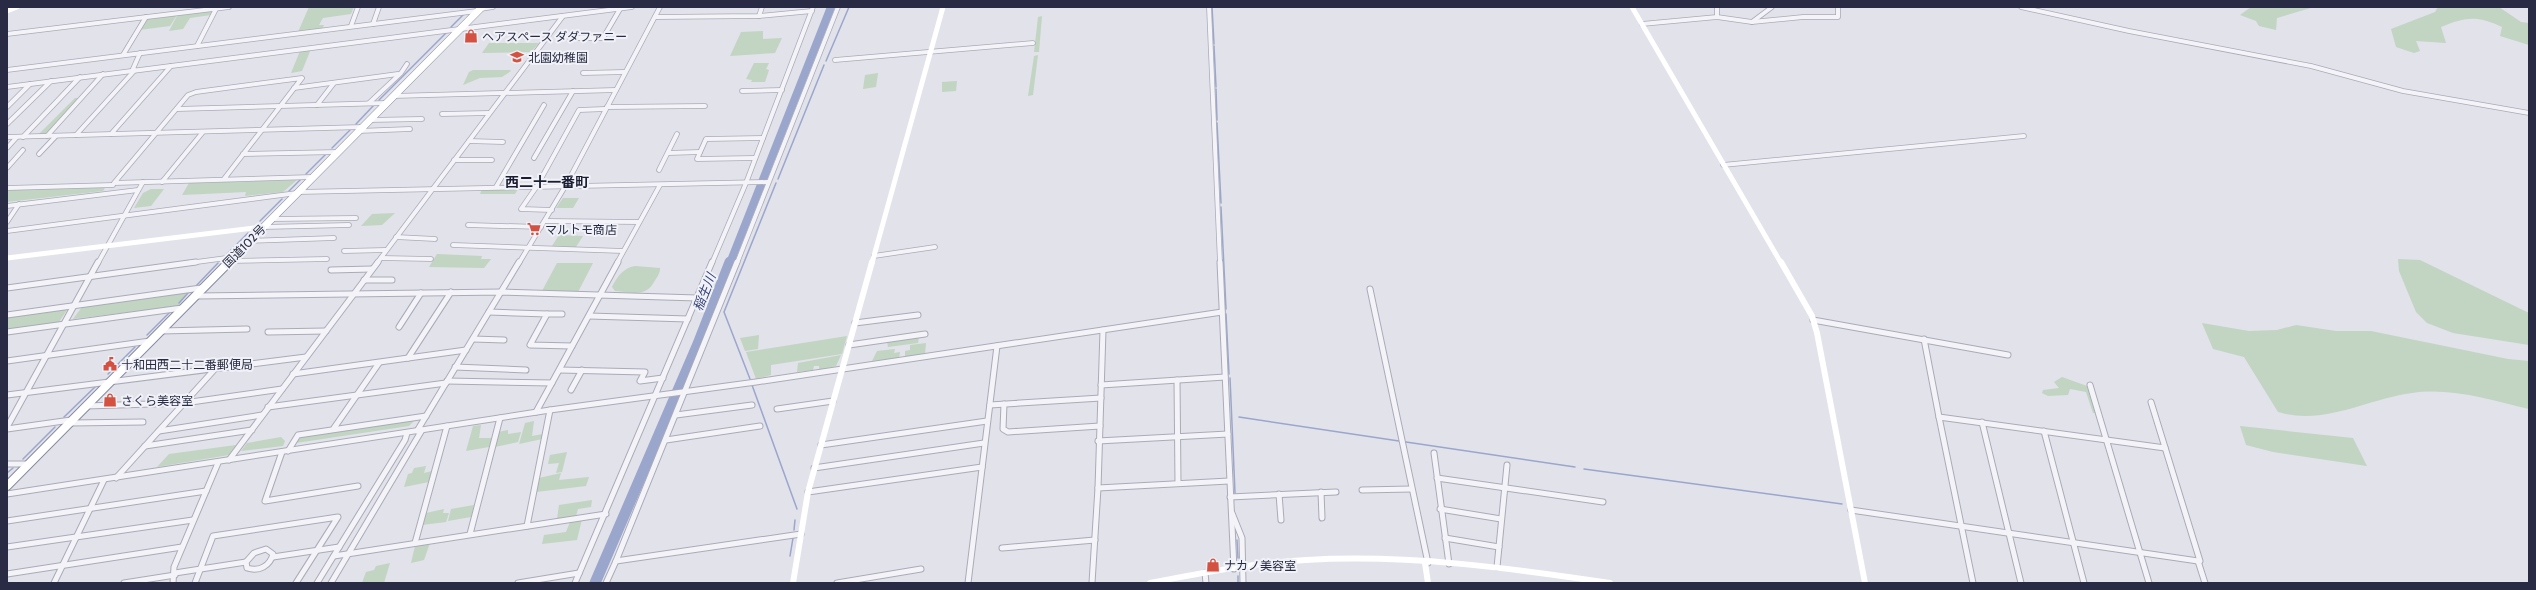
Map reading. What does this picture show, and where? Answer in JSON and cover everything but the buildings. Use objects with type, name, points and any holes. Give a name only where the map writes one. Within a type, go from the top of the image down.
[{"type":"highway","name":"国道102号","points":[[7,486],[480,9]]},
{"type":"street","points":[[7,11],[17,7]]},
{"type":"street","points":[[7,34],[229,7]]},
{"type":"street","points":[[351,26],[358,7]]},
{"type":"street","points":[[373,24],[379,7]]},
{"type":"street","points":[[7,70],[373,24],[493,7]]},
{"type":"street","points":[[7,87],[632,7]]},
{"type":"street","points":[[331,583],[420,430],[426,416],[566,186],[660,7]]},
{"type":"street","points":[[759,16],[762,7]]},
{"type":"street","points":[[793,12],[794,7]]},
{"type":"street","points":[[606,583],[666,440],[683,392],[838,7]]},
{"type":"street","points":[[793,583],[808,492],[814,468],[943,7]]},
{"type":"street","points":[[1209,7],[1234,569]]},
{"type":"street","points":[[1632,7],[1813,320],[1865,583]]},
{"type":"street","points":[[1717,7],[1717,17]]},
{"type":"street","points":[[1752,22],[1772,7]]},
{"type":"street","points":[[1642,24],[1717,17],[1752,22],[1803,17],[1836,18],[1838,7]]},
{"type":"street","points":[[2021,7],[2128,31],[2277,58],[2403,91],[2529,113]]},
{"type":"street","points":[[197,46],[217,8]]},
{"type":"street","points":[[570,38],[603,38],[620,9]]},
{"type":"street","points":[[575,583],[657,395],[688,318],[746,183],[813,9],[759,16],[655,17]]},
{"type":"street","points":[[229,460],[563,16]]},
{"type":"street","points":[[123,55],[146,17]]},
{"type":"street","points":[[835,60],[1034,43]]},
{"type":"street","points":[[76,135],[134,70],[140,53]]},
{"type":"street","points":[[369,103],[407,64]]},
{"type":"street","points":[[111,134],[171,66]]},
{"type":"street","points":[[583,72],[625,72]]},
{"type":"street","points":[[47,136],[103,74]]},
{"type":"street","points":[[294,88],[398,74]]},
{"type":"street","points":[[23,136],[81,77]]},
{"type":"street","points":[[105,193],[188,96],[196,92],[302,78],[224,179]]},
{"type":"street","points":[[7,124],[51,81]]},
{"type":"street","points":[[317,105],[334,83]]},
{"type":"street","points":[[7,107],[30,84]]},
{"type":"street","points":[[394,96],[616,90]]},
{"type":"street","points":[[742,91],[782,90]]},
{"type":"street","points":[[534,158],[573,91]]},
{"type":"street","points":[[177,109],[386,103]]},
{"type":"street","points":[[496,187],[544,105]]},
{"type":"street","points":[[552,210],[521,209],[537,186],[579,110],[705,106]]},
{"type":"street","points":[[442,114],[490,113]]},
{"type":"street","points":[[369,120],[422,119]]},
{"type":"street","points":[[7,137],[156,132],[410,129]]},
{"type":"street","points":[[162,182],[203,132]]},
{"type":"street","points":[[659,170],[677,134]]},
{"type":"street","points":[[39,154],[56,136]]},
{"type":"street","points":[[1723,164],[2024,136]]},
{"type":"street","points":[[7,148],[17,137]]},
{"type":"street","points":[[755,158],[697,159],[706,139],[763,138]]},
{"type":"street","points":[[469,141],[503,142]]},
{"type":"street","points":[[7,168],[23,150]]},
{"type":"street","points":[[243,154],[338,152]]},
{"type":"street","points":[[668,153],[700,152]]},
{"type":"street","points":[[454,160],[492,160]]},
{"type":"street","points":[[7,188],[312,177]]},
{"type":"street","points":[[7,428],[106,245],[143,182]]},
{"type":"street","points":[[7,231],[297,192],[767,182]]},
{"type":"street","points":[[536,412],[660,185]]},
{"type":"street","points":[[7,206],[138,190]]},
{"type":"street","points":[[7,222],[19,204]]},
{"type":"street","points":[[270,220],[356,218]]},
{"type":"street","points":[[545,221],[639,222]]},
{"type":"street","points":[[7,258],[249,226],[349,225]]},
{"type":"street","points":[[468,225],[541,227]]},
{"type":"street","points":[[396,237],[435,239]]},
{"type":"street","points":[[249,241],[334,238]]},
{"type":"street","points":[[453,245],[623,251]]},
{"type":"street","points":[[874,256],[935,248]]},
{"type":"street","points":[[344,252],[386,250]]},
{"type":"street","points":[[380,258],[431,259]]},
{"type":"street","points":[[7,288],[90,276],[232,259],[327,259]]},
{"type":"street","points":[[331,270],[372,269]]},
{"type":"street","points":[[364,280],[392,280]]},
{"type":"street","points":[[7,315],[203,288]]},
{"type":"street","points":[[1370,289],[1386,360],[1426,563],[1428,583]]},
{"type":"street","points":[[408,358],[451,292]]},
{"type":"street","points":[[196,296],[502,292],[697,298]]},
{"type":"street","points":[[399,327],[421,293]]},
{"type":"street","points":[[7,332],[184,307]]},
{"type":"street","points":[[490,312],[562,314]]},
{"type":"street","points":[[7,494],[218,463],[229,460],[536,412],[683,392],[1222,312]]},
{"type":"street","points":[[547,314],[530,345],[572,346]]},
{"type":"street","points":[[855,323],[918,315]]},
{"type":"street","points":[[589,316],[688,318]]},
{"type":"street","points":[[1813,320],[2008,355]]},
{"type":"street","points":[[160,331],[247,329]]},
{"type":"street","points":[[1092,583],[1098,488],[1098,441],[1102,385],[1103,330]]},
{"type":"street","points":[[268,332],[326,331]]},
{"type":"street","points":[[849,345],[925,334]]},
{"type":"street","points":[[473,339],[504,340]]},
{"type":"street","points":[[1924,339],[1973,583]]},
{"type":"street","points":[[7,361],[152,340]]},
{"type":"street","points":[[968,583],[997,346]]},
{"type":"street","points":[[293,374],[466,350]]},
{"type":"street","points":[[7,395],[113,380],[214,370],[306,357]]},
{"type":"street","points":[[334,428],[379,363]]},
{"type":"street","points":[[455,368],[526,370]]},
{"type":"street","points":[[115,478],[214,370]]},
{"type":"street","points":[[560,370],[645,372],[640,381],[663,378]]},
{"type":"street","points":[[571,390],[582,370]]},
{"type":"street","points":[[1102,385],[1225,377]]},
{"type":"street","points":[[1176,380],[1178,483]]},
{"type":"street","points":[[268,408],[447,382],[552,384]]},
{"type":"street","points":[[2090,385],[2104,439],[2149,583]]},
{"type":"street","points":[[86,406],[184,403],[282,389]]},
{"type":"street","points":[[990,405],[1101,398]]},
{"type":"street","points":[[778,409],[833,401]]},
{"type":"street","points":[[2151,402],[2200,561],[2198,561],[2205,583]]},
{"type":"street","points":[[1004,404],[1003,429],[1005,431],[1100,426]]},
{"type":"street","points":[[676,415],[752,405]]},
{"type":"street","points":[[527,526],[550,410]]},
{"type":"street","points":[[158,431],[262,415]]},
{"type":"street","points":[[288,451],[298,435],[334,428],[426,416]]},
{"type":"street","points":[[1939,417],[2165,448]]},
{"type":"street","points":[[470,534],[500,418]]},
{"type":"street","points":[[821,445],[987,421]]},
{"type":"street","points":[[7,428],[71,422],[143,422]]},
{"type":"street","points":[[1982,422],[2021,583]]},
{"type":"street","points":[[415,543],[447,426]]},
{"type":"street","points":[[666,440],[760,426]]},
{"type":"street","points":[[145,446],[252,430]]},
{"type":"street","points":[[2044,431],[2084,583]]},
{"type":"street","points":[[317,583],[405,440],[407,433]]},
{"type":"street","points":[[1098,441],[1228,434]]},
{"type":"street","points":[[814,468],[984,443]]},
{"type":"street","points":[[282,452],[265,500],[358,486]]},
{"type":"street","points":[[1434,453],[1440,509],[1449,564]]},
{"type":"street","points":[[173,583],[175,574],[174,567],[218,463]]},
{"type":"street","points":[[7,464],[29,464]]},
{"type":"street","points":[[1497,567],[1507,465]]},
{"type":"street","points":[[808,492],[982,467]]},
{"type":"street","points":[[1437,478],[1603,502]]},
{"type":"street","points":[[54,583],[104,480]]},
{"type":"street","points":[[1098,488],[1229,481]]},
{"type":"street","points":[[1362,490],[1411,489]]},
{"type":"street","points":[[7,521],[206,491]]},
{"type":"street","points":[[1321,492],[1322,518]]},
{"type":"street","points":[[1230,497],[1336,492]]},
{"type":"street","points":[[1279,494],[1281,520]]},
{"type":"street","points":[[1440,509],[1501,519]]},
{"type":"street","points":[[1851,510],[2198,561]]},
{"type":"street","points":[[1231,513],[1238,523],[1242,538],[1243,583]]},
{"type":"street","points":[[334,556],[606,514]]},
{"type":"street","points":[[195,583],[213,536],[338,517],[296,583]]},
{"type":"street","points":[[7,547],[193,520]]},
{"type":"street","points":[[616,561],[801,534]]},
{"type":"street","points":[[1445,538],[1499,547]]},
{"type":"street","points":[[1002,548],[1095,540]]},
{"type":"street","points":[[7,574],[182,547]]},
{"type":"street","points":[[273,557],[270,550],[262,550],[250,556],[246,562],[247,568],[259,569],[268,564],[273,557],[339,547]]},
{"type":"street","points":[[1150,583],[1286,561],[1328,559],[1497,567],[1610,583]]},
{"type":"street","points":[[124,583],[246,562]]},
{"type":"street","points":[[837,583],[921,569]]},
{"type":"street","points":[[518,583],[580,573]]},
{"type":"street","points":[[1205,573],[1206,583]]},
{"type":"green space","points":[[309,7],[354,7],[351,14],[323,18],[319,25],[324,25],[322,29],[298,32]]},
{"type":"green space","points":[[2251,7],[2314,7],[2277,18],[2276,30],[2259,26],[2256,21],[2240,15]]},
{"type":"green space","points":[[2438,7],[2499,7],[2521,22],[2529,23],[2529,45],[2500,36],[2502,27],[2493,23],[2478,19],[2464,19],[2441,27],[2446,43],[2416,41],[2420,51],[2414,53],[2396,47],[2391,29],[2435,12]]},
{"type":"green space","points":[[213,10],[211,15],[190,18],[183,29],[169,31],[178,14]]},
{"type":"green space","points":[[177,15],[170,26],[139,30],[147,18]]},
{"type":"green space","points":[[1042,16],[1039,52],[1034,52],[1038,17]]},
{"type":"green space","points":[[763,31],[763,39],[782,38],[775,53],[730,56],[741,32]]},
{"type":"green space","points":[[489,43],[539,43],[531,52],[482,53]]},
{"type":"green space","points":[[311,49],[302,71],[291,73],[300,51]]},
{"type":"green space","points":[[1038,55],[1033,95],[1028,96],[1034,56]]},
{"type":"green space","points":[[754,63],[769,63],[766,69],[769,70],[765,82],[751,82],[752,80],[746,79]]},
{"type":"green space","points":[[473,70],[511,71],[502,77],[480,78],[463,85],[469,72]]},
{"type":"green space","points":[[878,73],[876,87],[863,89],[865,75]]},
{"type":"green space","points":[[957,81],[956,91],[942,92],[942,82]]},
{"type":"green space","points":[[75,98],[80,98],[46,134],[38,135]]},
{"type":"green space","points":[[297,180],[283,192],[245,196],[246,192],[182,195],[189,183]]},
{"type":"green space","points":[[106,186],[103,191],[7,202],[7,190]]},
{"type":"green space","points":[[151,189],[164,189],[151,206],[134,208],[143,193]]},
{"type":"green space","points":[[482,189],[518,189],[515,194],[480,194]]},
{"type":"green space","points":[[563,198],[579,198],[573,208],[556,208]]},
{"type":"green space","points":[[395,213],[382,225],[361,226],[372,214]]},
{"type":"green space","points":[[559,235],[583,236],[576,247],[552,246]]},
{"type":"green space","points":[[437,254],[482,256],[481,259],[491,259],[484,268],[429,267]]},
{"type":"green space","points":[[2398,259],[2420,260],[2529,313],[2529,345],[2453,333],[2427,323],[2416,312],[2399,271]]},
{"type":"green space","points":[[557,263],[593,263],[578,292],[542,291]]},
{"type":"green space","points":[[635,266],[660,268],[657,277],[646,290],[637,293],[615,291],[612,287],[618,276],[627,269]]},
{"type":"green space","points":[[189,292],[178,306],[73,319],[82,307]]},
{"type":"green space","points":[[65,309],[67,310],[59,322],[7,330],[7,317]]},
{"type":"green space","points":[[2202,323],[2249,331],[2277,330],[2296,325],[2336,331],[2371,331],[2508,359],[2529,361],[2529,409],[2471,395],[2426,392],[2395,396],[2329,414],[2312,416],[2278,412],[2244,357],[2213,349]]},
{"type":"green space","points":[[759,335],[758,349],[745,351],[740,338]]},
{"type":"green space","points":[[847,336],[842,354],[771,365],[771,375],[756,379],[746,352]]},
{"type":"green space","points":[[919,337],[918,343],[888,347],[887,341]]},
{"type":"green space","points":[[926,343],[925,354],[905,357],[905,351],[910,350],[910,345]]},
{"type":"green space","points":[[895,349],[894,353],[900,352],[899,358],[872,361],[877,351]]},
{"type":"green space","points":[[841,355],[836,366],[819,370],[819,366],[814,366],[813,370],[797,372],[798,363]]},
{"type":"green space","points":[[2062,377],[2087,386],[2095,413],[2093,413],[2086,392],[2070,389],[2068,395],[2048,396],[2042,393],[2043,390],[2059,388],[2054,382]]},
{"type":"green space","points":[[416,419],[409,426],[296,443],[301,436]]},
{"type":"green space","points":[[534,421],[532,436],[543,434],[542,439],[519,444],[525,423]]},
{"type":"green space","points":[[481,425],[479,438],[492,438],[489,447],[466,451],[473,426]]},
{"type":"green space","points":[[2240,426],[2353,438],[2367,466],[2273,452],[2246,445]]},
{"type":"green space","points":[[508,430],[508,434],[521,432],[518,442],[495,447],[498,432]]},
{"type":"green space","points":[[281,437],[285,441],[283,446],[241,451],[247,443]]},
{"type":"green space","points":[[236,445],[229,455],[157,467],[169,454]]},
{"type":"green space","points":[[567,452],[562,472],[556,473],[559,463],[548,464],[550,455]]},
{"type":"green space","points":[[426,466],[424,473],[432,471],[429,482],[404,487],[408,474],[412,473],[414,468]]},
{"type":"green space","points":[[561,473],[559,480],[589,477],[586,486],[536,492],[539,478]]},
{"type":"green space","points":[[592,500],[591,507],[578,509],[576,516],[557,519],[559,505]]},
{"type":"green space","points":[[474,505],[471,517],[448,521],[451,509]]},
{"type":"green space","points":[[444,509],[443,513],[449,513],[446,522],[422,525],[426,513]]},
{"type":"green space","points":[[582,519],[577,540],[542,544],[544,535],[566,532],[570,522]]},
{"type":"green space","points":[[430,543],[424,560],[411,563],[415,546]]},
{"type":"green space","points":[[390,563],[384,583],[362,583],[366,572],[374,570],[376,566]]},
{"type":"waterway","name":"稲生川","points":[[730,263],[831,7]]},
{"type":"waterway","points":[[826,61],[849,7]]},
{"type":"waterway","points":[[1212,7],[1214,44]]},
{"type":"waterway","points":[[451,27],[463,15]]},
{"type":"waterway","points":[[379,100],[446,33]]},
{"type":"waterway","points":[[1214,46],[1216,87]]},
{"type":"waterway","points":[[778,179],[824,65]]},
{"type":"waterway","points":[[1216,89],[1217,120]]},
{"type":"waterway","points":[[356,124],[374,105]]},
{"type":"waterway","points":[[1217,123],[1221,203]]},
{"type":"waterway","points":[[332,148],[350,130]]},
{"type":"waterway","points":[[306,174],[325,155]]},
{"type":"waterway","points":[[289,191],[300,180]]},
{"type":"waterway","points":[[750,379],[724,312],[776,183]]},
{"type":"waterway","points":[[260,221],[282,199]]},
{"type":"waterway","points":[[1221,207],[1226,309]]},
{"type":"waterway","points":[[227,254],[248,233]]},
{"type":"waterway","name":"稲生川","points":[[595,583],[698,344],[730,262]]},
{"type":"waterway","points":[[196,286],[218,263]]},
{"type":"waterway","points":[[179,303],[188,293]]},
{"type":"waterway","points":[[147,335],[170,312]]},
{"type":"waterway","points":[[1226,314],[1229,374]]},
{"type":"waterway","points":[[108,374],[135,347]]},
{"type":"waterway","points":[[1230,378],[1235,493]]},
{"type":"waterway","points":[[752,385],[797,509]]},
{"type":"waterway","points":[[64,417],[95,387]]},
{"type":"waterway","points":[[1239,417],[1399,441]]},
{"type":"waterway","points":[[23,459],[55,427]]},
{"type":"waterway","points":[[1406,442],[1575,467]]},
{"type":"waterway","points":[[7,473],[13,468]]},
{"type":"waterway","points":[[1584,469],[1842,504]]},
{"type":"waterway","points":[[794,530],[795,520]]},
{"type":"waterway","points":[[790,556],[793,538]]},
{"type":"waterway","points":[[1237,540],[1238,558]]},
{"type":"waterway","points":[[1238,576],[1238,583]]},
{"type":"place","name":"ヘアスペース ダダファニー","points":[[471,36]]},
{"type":"place","name":"北園幼稚園","points":[[517,57]]},
{"type":"place","name":"マルトモ商店","points":[[534,229]]},
{"type":"place","name":"十和田西二十二番郵便局","points":[[110,364]]},
{"type":"place","name":"さくら美容室","points":[[110,400]]},
{"type":"place","name":"ナカノ美容室","points":[[1213,565]]},
{"type":"district","name":"西二十一番町","points":[[547,182]]}]
